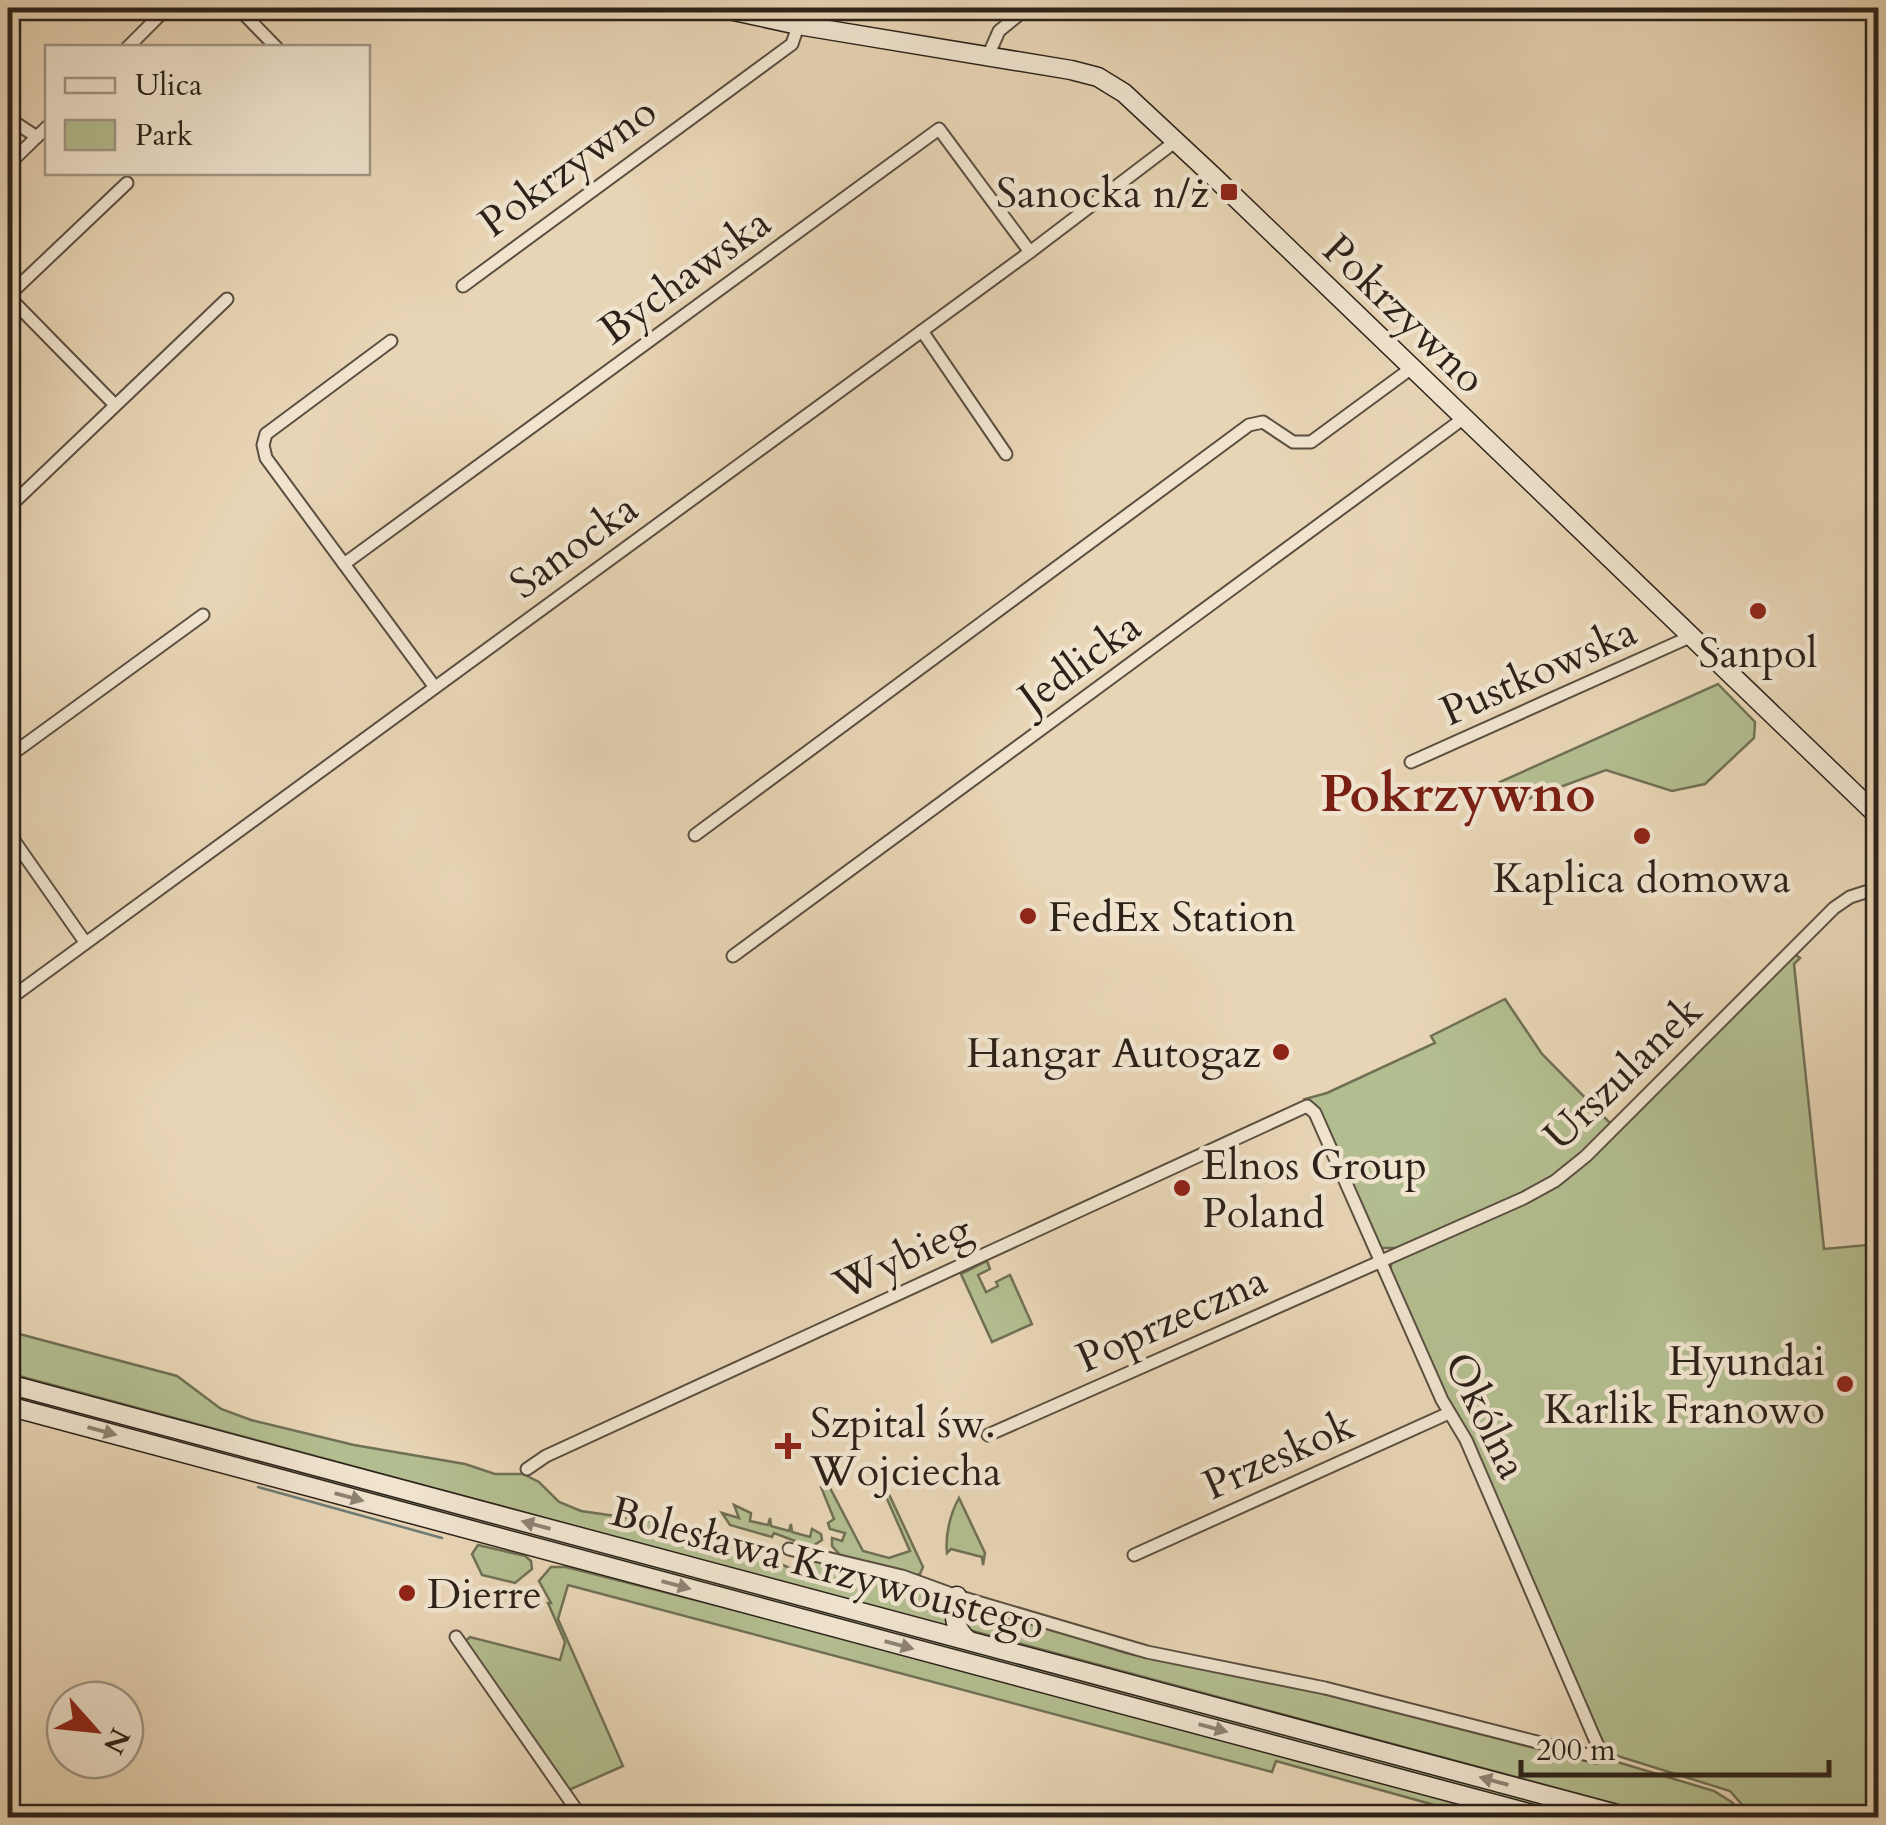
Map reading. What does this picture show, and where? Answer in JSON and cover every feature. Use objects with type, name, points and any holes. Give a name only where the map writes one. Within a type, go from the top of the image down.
[{"type":"main road","name":"Pokrzywno","points":[[720,8],[801,16],[1107,80],[1414,368],[1878,816]]},
{"type":"main road","name":"Bolesława Krzywoustego","points":[[8,1384],[1632,1818]]},
{"type":"main road","name":"Bolesława Krzywoustego","points":[[8,1406],[1547,1818]]},
{"type":"main road","points":[[957,1596],[957,1627],[968,1640]]},
{"type":"street","points":[[130,45],[167,8]]},
{"type":"street","points":[[238,8],[274,45]]},
{"type":"street","points":[[988,56],[999,32],[1026,8]]},
{"type":"street","name":"Pokrzywno","points":[[463,286],[792,44],[801,16]]},
{"type":"street","points":[[8,118],[37,137]]},
{"type":"street","name":"Bychawska","points":[[344,564],[940,128],[1030,252]]},
{"type":"street","points":[[8,165],[45,129]]},
{"type":"street","name":"Sanocka","points":[[8,1000],[1176,141]]},
{"type":"street","points":[[116,405],[8,296],[127,182]]},
{"type":"street","points":[[8,508],[227,299]]},
{"type":"street","points":[[922,331],[1006,454]]},
{"type":"street","points":[[392,341],[266,434],[263,445],[266,458],[434,686]]},
{"type":"street","name":"Jedlicka","points":[[694,835],[1248,425],[1263,422],[1294,442],[1311,442],[1414,368]]},
{"type":"street","name":"Jedlicka","points":[[733,956],[1464,418]]},
{"type":"street","points":[[8,757],[204,615]]},
{"type":"street","name":"Pustkowska","points":[[1411,762],[1692,636]]},
{"type":"street","points":[[8,832],[85,942]]},
{"type":"street","name":"Urszulanek","points":[[1381,1261],[1524,1198],[1568,1172],[1834,908],[1850,897],[1878,888]]},
{"type":"street","name":"Okólna","points":[[1308,1106],[1315,1113],[1449,1413],[1466,1440],[1598,1746],[1596,1757]]},
{"type":"street","name":"Wybieg","points":[[527,1469],[562,1449],[1308,1106]]},
{"type":"street","name":"Poprzeczna","points":[[988,1435],[1381,1261]]},
{"type":"street","name":"Przeskok","points":[[1134,1555],[1449,1413]]},
{"type":"street","name":"Bolesława Krzywoustego","points":[[789,1549],[902,1576],[1147,1652],[1325,1688],[1596,1757]]},
{"type":"street","points":[[456,1637],[582,1818]]},
{"type":"green space","points":[[1718,684],[1755,722],[1754,738],[1705,784],[1672,791],[1606,770],[1517,803],[1500,782]]},
{"type":"green space","points":[[1795,954],[1800,958],[1794,964],[1824,1249],[1878,1244],[1878,1817],[1753,1817],[1730,1791],[1608,1753],[1388,1275],[1393,1259],[1538,1196]]},
{"type":"green space","points":[[1505,999],[1542,1054],[1612,1125],[1542,1185],[1399,1248],[1381,1248],[1314,1106],[1305,1099],[1327,1093],[1435,1043],[1431,1036]]},
{"type":"green space","points":[[987,1261],[990,1269],[978,1275],[986,1292],[1010,1275],[1032,1324],[992,1342],[961,1274]]},
{"type":"green space","points":[[8,1331],[177,1376],[221,1409],[251,1420],[354,1445],[465,1464],[495,1474],[523,1474],[539,1482],[559,1502],[581,1511],[706,1529],[770,1546],[767,1558],[794,1570],[814,1558],[899,1579],[944,1596],[954,1629],[8,1373]]},
{"type":"green space","points":[[8,1390],[1608,1817],[1570,1817],[8,1400]]},
{"type":"green space","points":[[880,1475],[923,1567],[920,1574],[840,1555],[832,1546],[832,1538],[842,1541],[845,1533],[830,1529],[828,1523],[834,1519],[821,1487],[828,1484],[863,1551],[889,1558],[910,1551],[877,1476]]},
{"type":"green space","points":[[959,1498],[985,1553],[983,1565],[982,1557],[951,1549],[947,1553],[949,1525]]},
{"type":"green space","points":[[734,1505],[751,1513],[750,1521],[768,1525],[770,1518],[771,1526],[789,1531],[791,1524],[792,1532],[810,1537],[812,1529],[821,1534],[822,1540],[811,1547],[774,1533],[772,1537],[730,1525],[722,1513],[739,1518]]},
{"type":"green space","points":[[478,1545],[525,1556],[532,1569],[515,1583],[482,1575],[472,1554]]},
{"type":"green space","points":[[551,1567],[566,1567],[840,1637],[1513,1817],[1455,1817],[1456,1811],[1276,1761],[1272,1772],[568,1585],[558,1619],[623,1766],[569,1790],[464,1642],[470,1637],[560,1660],[565,1642],[539,1581]]},
{"type":"green space","points":[[972,1604],[1126,1653],[1312,1690],[1568,1756],[1614,1761],[1714,1791],[1733,1803],[1742,1817],[1683,1817],[1623,1806],[969,1630],[961,1609]]},
{"type":"waterway","points":[[258,1487],[442,1538]]},
{"type":"place","name":"Sanocka n/ż","points":[[1229,192]]},
{"type":"place","name":"Sanpol","points":[[1758,611]]},
{"type":"place","name":"Kaplica domowa","points":[[1642,836]]},
{"type":"place","name":"FedEx Station","points":[[1028,916]]},
{"type":"place","name":"Hangar Autogaz","points":[[1281,1052]]},
{"type":"place","name":"Elnos Group Poland","points":[[1182,1188]]},
{"type":"place","name":"Hyundai Karlik Franowo","points":[[1845,1384]]},
{"type":"place","name":"Szpital św. Wojciecha","points":[[788,1446]]},
{"type":"place","name":"Dierre","points":[[407,1593]]},
{"type":"district","name":"Pokrzywno","points":[[1458,793]]}]
